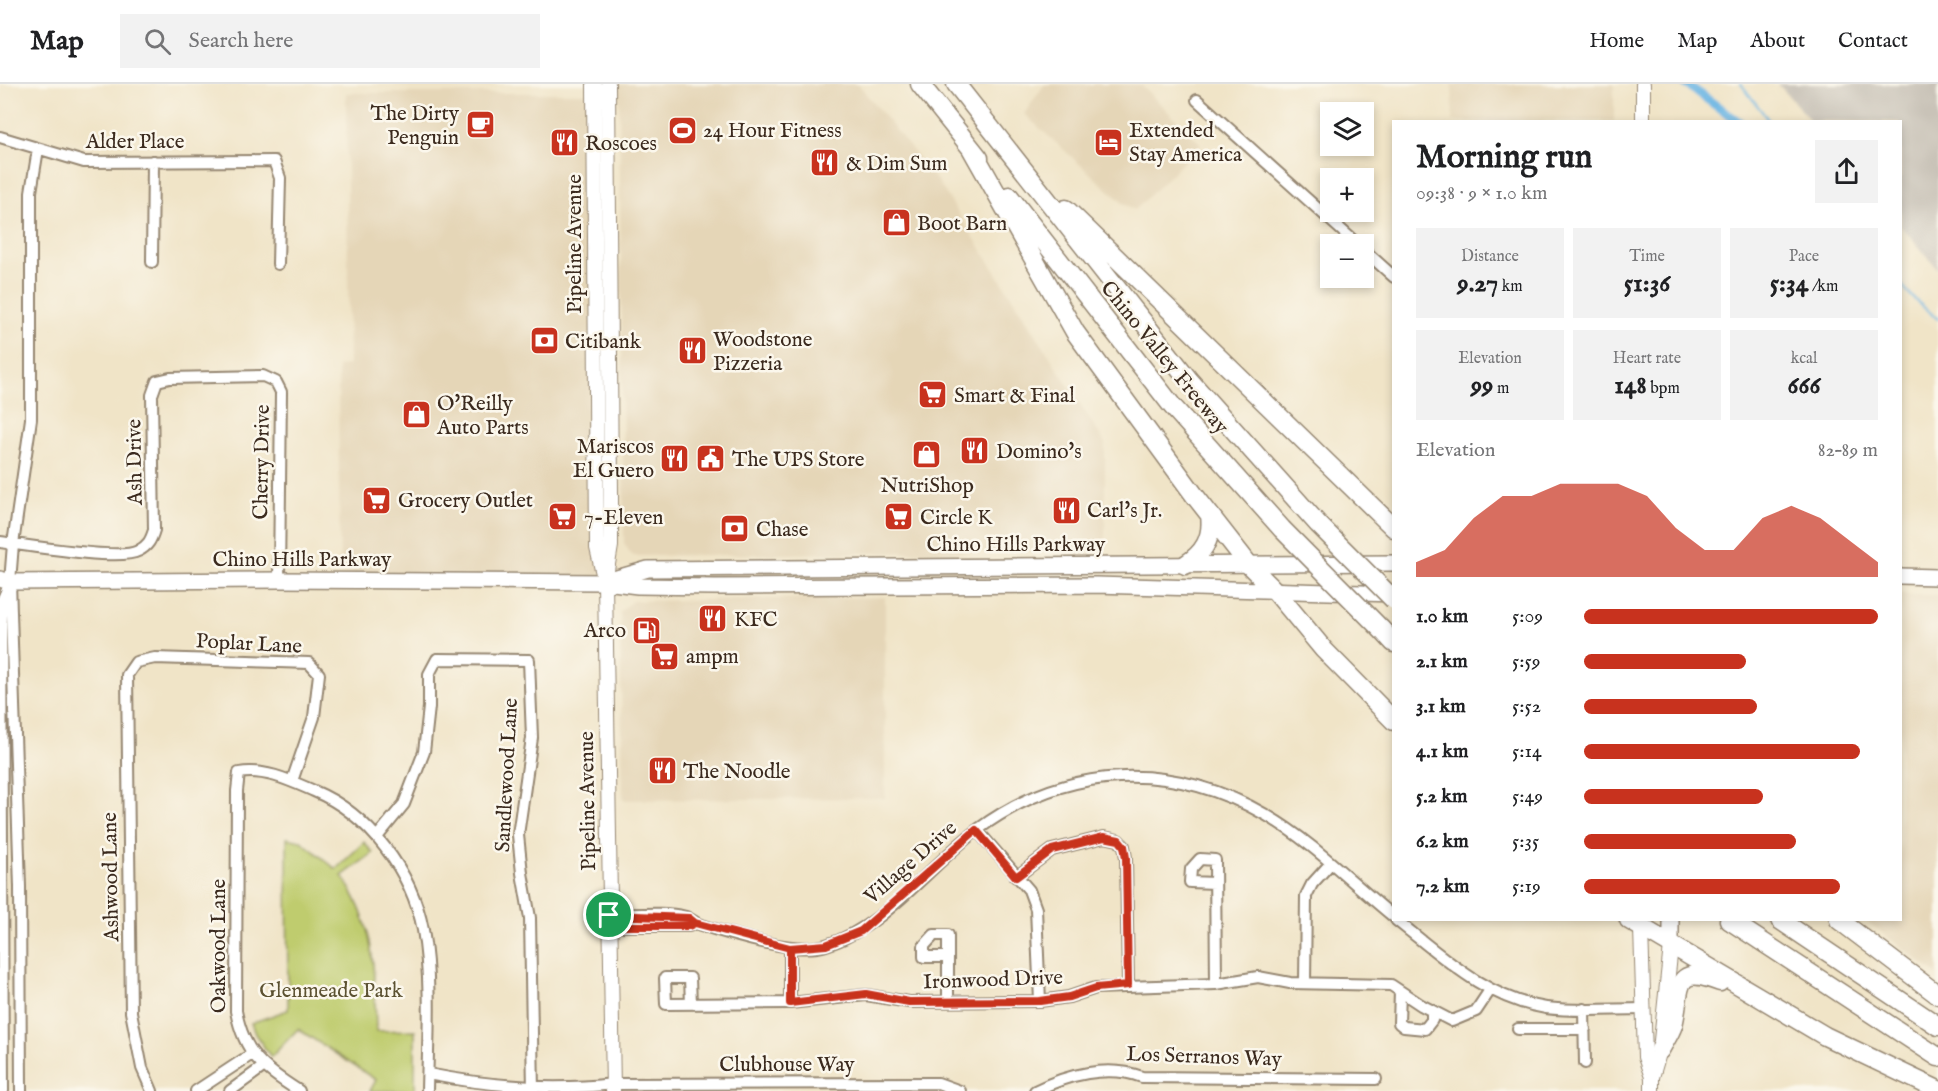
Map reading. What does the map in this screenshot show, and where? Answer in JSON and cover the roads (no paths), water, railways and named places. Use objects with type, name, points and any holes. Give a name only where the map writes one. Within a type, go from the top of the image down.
[{"type":"highway","name":"Chino Valley Freeway","points":[[921,84],[1173,407],[1282,529],[1387,636]]},
{"type":"highway","name":"Chino Valley Freeway","points":[[956,84],[1189,380],[1318,524],[1392,598]]},
{"type":"highway","points":[[971,148],[1075,332],[1249,565],[1276,592],[1324,650],[1392,719]]},
{"type":"highway","points":[[1017,161],[1392,526]]},
{"type":"highway","points":[[1185,565],[1197,558],[1209,539],[1210,515]]},
{"type":"highway","points":[[1731,921],[1938,1057]]},
{"type":"highway","points":[[1781,921],[1938,1026]]},
{"type":"highway","points":[[1840,921],[1938,995]]},
{"type":"highway","points":[[1637,922],[1671,946],[1825,1036],[1938,1090]]},
{"type":"highway","points":[[1660,1050],[1673,1026],[1678,986],[1686,977],[1705,976],[1756,996]]},
{"type":"main road","name":"Pipeline Avenue","points":[[594,84],[597,548],[605,582]]},
{"type":"main road","name":"Pipeline Avenue","points":[[608,84],[611,546],[605,582],[613,1088]]},
{"type":"main road","points":[[1643,86],[1643,120]]},
{"type":"main road","name":"Chino Hills Parkway","points":[[605,582],[648,569],[1392,562]]},
{"type":"main road","points":[[1902,576],[1938,577]]},
{"type":"main road","name":"Chino Hills Parkway","points":[[5,580],[605,582],[638,586],[1096,585],[1392,594]]},
{"type":"main road","points":[[1652,1084],[1660,1050],[1671,946],[1671,921]]},
{"type":"main road","points":[[1637,922],[1645,1057],[1652,1084]]},
{"type":"street","points":[[1197,100],[1346,234]]},
{"type":"street","name":"Alder Place","points":[[0,137],[84,162],[274,161],[280,178],[278,264]]},
{"type":"street","points":[[3,1091],[2,603],[31,419],[31,192],[38,149]]},
{"type":"street","points":[[152,262],[153,161]]},
{"type":"street","points":[[1374,259],[1392,275]]},
{"type":"street","name":"Ash Drive","points":[[13,544],[40,546],[63,552],[136,553],[151,542],[154,530],[152,395],[157,381],[170,378],[263,376],[276,382]]},
{"type":"street","name":"Cherry Drive","points":[[276,382],[281,392],[279,580]]},
{"type":"street","points":[[0,542],[13,544]]},
{"type":"street","points":[[5,580],[20,888],[21,1091]]},
{"type":"street","name":"Poplar Lane","points":[[136,663],[155,658],[309,663],[319,674],[314,717],[292,781]]},
{"type":"street","name":"Sandlewood Lane","points":[[377,837],[404,804],[424,752],[429,707],[429,675],[437,660],[529,660],[532,738],[518,835],[530,918],[533,1090]]},
{"type":"street","name":"Ashwood Lane","points":[[136,663],[127,675],[131,1012],[142,1068],[152,1091]]},
{"type":"street","name":"Oakwood Lane","points":[[292,781],[252,771],[239,773],[236,1011],[240,1034],[262,1067],[299,1091]]},
{"type":"street","name":"Village Drive","points":[[609,921],[645,921],[675,916],[689,918],[695,923],[790,948],[826,945],[861,931],[976,830],[1025,799],[1096,777],[1164,778],[1222,794],[1266,815],[1392,916]]},
{"type":"street","points":[[292,781],[324,795],[355,815],[377,837],[398,866],[423,928],[428,964],[429,1091]]},
{"type":"street","points":[[976,830],[1029,890],[1036,909],[1040,1001]]},
{"type":"street","points":[[1016,877],[1052,850],[1104,837],[1119,840],[1124,846],[1126,858],[1128,985]]},
{"type":"street","points":[[1305,983],[1306,897],[1312,884],[1330,864]]},
{"type":"street","points":[[1215,884],[1216,984]]},
{"type":"street","points":[[2,887],[20,888]]},
{"type":"street","name":"Village Drive","points":[[1399,921],[1458,969],[1490,990],[1509,999],[1546,1008],[1643,1009]]},
{"type":"street","points":[[790,948],[790,1003]]},
{"type":"street","points":[[948,957],[948,1002]]},
{"type":"street","name":"Ironwood Drive","points":[[691,1004],[790,1003],[866,994],[909,1002],[1040,1001],[1069,997],[1096,988],[1128,985],[1216,984],[1258,977],[1290,983],[1391,985],[1452,1021],[1476,1011],[1490,990]]},
{"type":"street","points":[[1400,991],[1399,1023],[1404,1027],[1425,1029],[1432,1020],[1432,1011]]},
{"type":"street","points":[[1584,1009],[1585,1063]]},
{"type":"street","points":[[1518,1029],[1585,1029]]},
{"type":"street","points":[[196,1091],[252,1054]]},
{"type":"street","points":[[230,1091],[262,1067]]},
{"type":"street","name":"Los Serranos Way","points":[[1035,1091],[1075,1075],[1107,1072],[1131,1072],[1142,1077],[1376,1079]]},
{"type":"street","name":"Clubhouse Way","points":[[428,1074],[483,1085],[533,1090],[938,1083],[960,1091]]},
{"type":"waterway","points":[[1686,84],[1736,120]]},
{"type":"waterway","points":[[1741,84],[1768,120]]},
{"type":"waterway","points":[[1902,285],[1915,300],[1938,319]]},
{"type":"place","name":"The Dirty Penguin","points":[[480,125]]},
{"type":"place","name":"24 Hour Fitness","points":[[682,130]]},
{"type":"place","name":"Extended Stay America","points":[[1108,142]]},
{"type":"place","name":"Roscoes","points":[[564,143]]},
{"type":"place","name":"& Dim Sum","points":[[825,163]]},
{"type":"place","name":"Boot Barn","points":[[896,223]]},
{"type":"place","name":"Citibank","points":[[544,341]]},
{"type":"place","name":"Woodstone Pizzeria","points":[[692,351]]},
{"type":"place","name":"Smart & Final","points":[[933,395]]},
{"type":"place","name":"O'Reilly Auto Parts","points":[[416,415]]},
{"type":"place","name":"Domino's","points":[[975,451]]},
{"type":"place","name":"NutriShop","points":[[927,454]]},
{"type":"place","name":"Mariscos El Guero","points":[[675,458]]},
{"type":"place","name":"The UPS Store","points":[[711,459]]},
{"type":"place","name":"Grocery Outlet","points":[[377,500]]},
{"type":"place","name":"Carl's Jr.","points":[[1066,510]]},
{"type":"place","name":"7-Eleven","points":[[563,517]]},
{"type":"place","name":"Circle K","points":[[899,517]]},
{"type":"place","name":"Chase","points":[[735,529]]},
{"type":"place","name":"KFC","points":[[713,619]]},
{"type":"place","name":"Arco","points":[[647,630]]},
{"type":"place","name":"ampm","points":[[665,656]]},
{"type":"place","name":"The Noodle","points":[[662,771]]},
{"type":"park label","name":"Glenmeade Park","points":[[331,990]]}]
